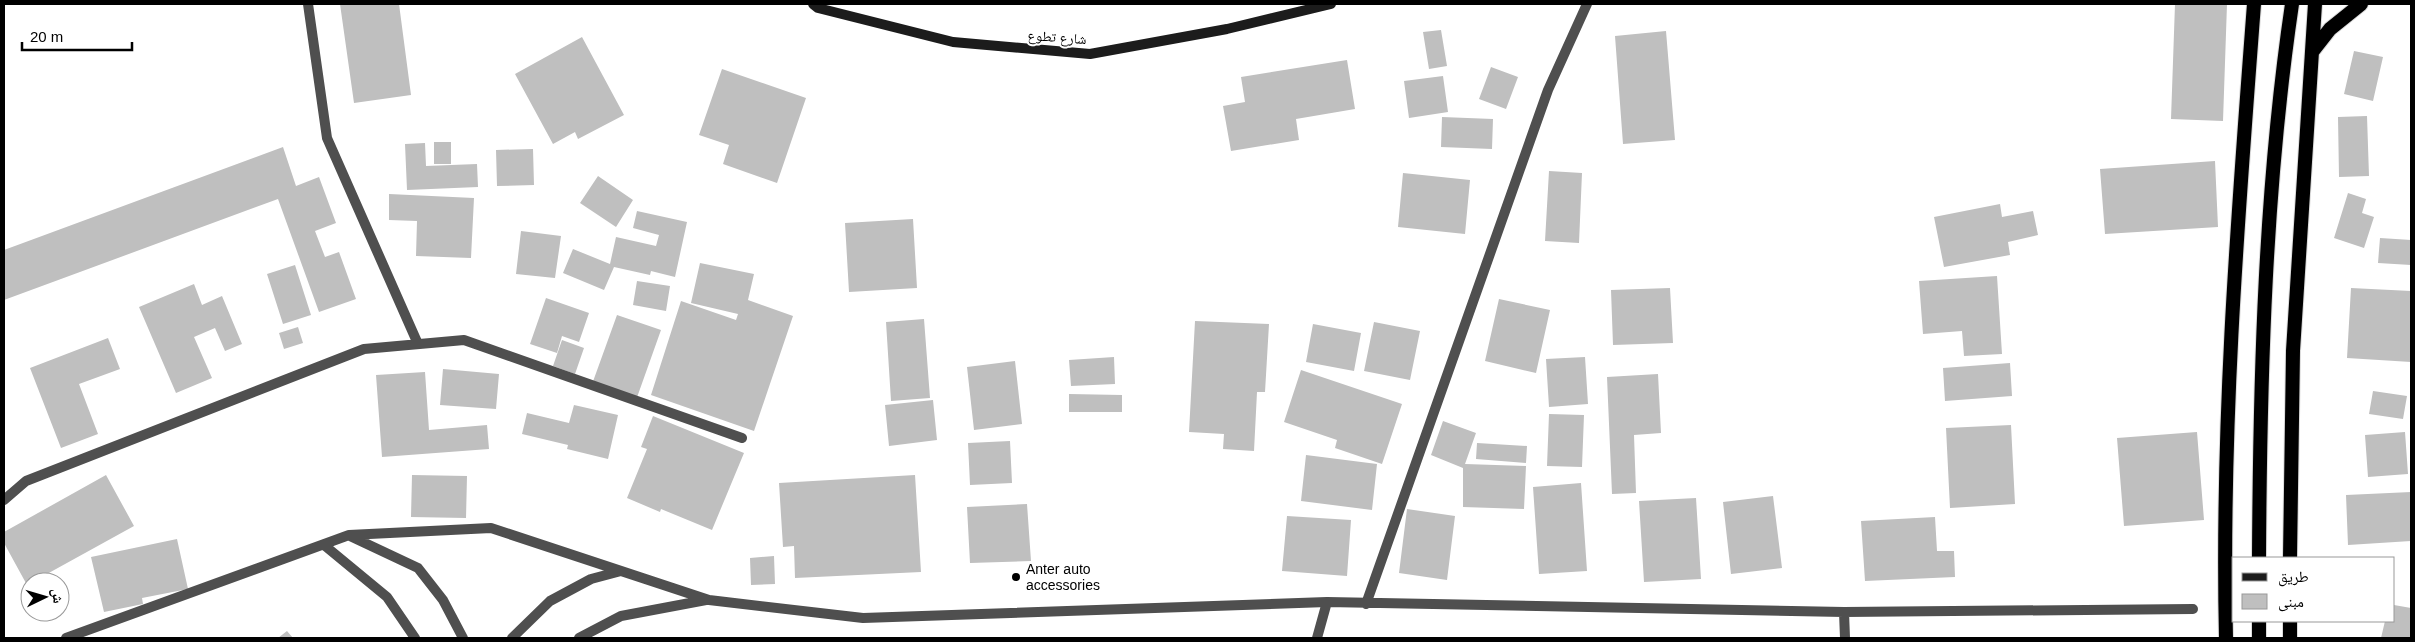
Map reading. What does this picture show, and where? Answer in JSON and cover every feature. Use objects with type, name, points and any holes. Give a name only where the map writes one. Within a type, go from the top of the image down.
[{"type":"highway","points":[[2226,638],[2226,461],[2232,294],[2254,4]]},
{"type":"highway","points":[[2259,557],[2264,305],[2273,177],[2292,4]]},
{"type":"highway","points":[[2290,557],[2293,351],[2315,4]]},
{"type":"highway","points":[[2312,53],[2330,28],[2361,4]]},
{"type":"highway","points":[[2259,622],[2260,638]]},
{"type":"highway","points":[[2290,622],[2290,638]]},
{"type":"main road","name":"شارع تطوع","points":[[812,4],[818,8],[953,42],[1090,54],[1227,29],[1331,4]]},
{"type":"street","points":[[308,4],[327,138],[418,344]]},
{"type":"street","points":[[1366,604],[1548,90],[1587,4]]},
{"type":"street","points":[[4,500],[26,481],[364,349],[464,340],[742,438]]},
{"type":"street","points":[[66,638],[349,535],[491,528],[709,600],[863,618],[1327,602],[1844,612],[2193,609]]},
{"type":"street","points":[[349,535],[418,568],[443,600],[463,638]]},
{"type":"street","points":[[324,545],[387,597],[415,638]]},
{"type":"street","points":[[512,638],[550,601],[591,579],[621,571]]},
{"type":"street","points":[[579,638],[621,616],[709,600]]},
{"type":"street","points":[[1317,638],[1327,602]]},
{"type":"street","points":[[1844,612],[1845,638]]},
{"type":"building","points":[[340,4],[399,4],[411,95],[354,103]]},
{"type":"building","points":[[2175,4],[2227,4],[2223,121],[2171,119]]},
{"type":"building","points":[[1441,30],[1447,66],[1429,69],[1423,32]]},
{"type":"building","points":[[1666,31],[1675,140],[1623,144],[1615,36]]},
{"type":"building","points":[[582,37],[624,115],[578,139],[575,132],[553,144],[515,74]]},
{"type":"building","points":[[2354,51],[2383,57],[2373,101],[2344,94]]},
{"type":"building","points":[[1347,60],[1355,109],[1296,119],[1299,140],[1231,151],[1223,106],[1245,102],[1241,77]]},
{"type":"building","points":[[1491,67],[1518,77],[1506,109],[1479,99]]},
{"type":"building","points":[[722,69],[806,98],[777,183],[723,164],[729,145],[699,135]]},
{"type":"building","points":[[1443,76],[1448,112],[1409,118],[1404,81]]},
{"type":"building","points":[[2367,116],[2369,176],[2339,177],[2338,117]]},
{"type":"building","points":[[1442,117],[1493,119],[1492,149],[1441,147]]},
{"type":"building","points":[[434,142],[451,142],[451,164],[434,164]]},
{"type":"building","points":[[425,143],[426,166],[477,164],[478,187],[407,190],[405,144]]},
{"type":"building","points":[[283,147],[296,186],[319,177],[336,223],[315,231],[325,257],[339,252],[356,299],[319,312],[278,199],[4,300],[4,250]]},
{"type":"building","points":[[533,149],[534,185],[497,186],[496,150]]},
{"type":"building","points":[[2215,161],[2218,227],[2105,234],[2100,169]]},
{"type":"building","points":[[1549,171],[1582,173],[1579,243],[1545,241]]},
{"type":"building","points":[[1403,173],[1470,180],[1465,234],[1398,227]]},
{"type":"building","points":[[598,176],[633,200],[616,227],[580,203]]},
{"type":"building","points":[[2348,193],[2366,199],[2362,213],[2374,217],[2364,248],[2334,238]]},
{"type":"building","points":[[389,194],[474,198],[471,258],[416,256],[417,221],[389,220]]},
{"type":"building","points":[[2000,204],[2002,217],[2033,211],[2038,235],[2008,242],[2010,255],[1944,267],[1934,217]]},
{"type":"building","points":[[637,211],[687,222],[675,277],[651,271],[650,275],[614,267],[604,290],[563,273],[573,249],[610,264],[616,237],[656,246],[659,235],[633,228]]},
{"type":"building","points":[[913,219],[917,288],[849,292],[845,223]]},
{"type":"building","points":[[521,231],[561,236],[555,278],[516,274]]},
{"type":"building","points":[[2380,238],[2411,240],[2411,265],[2378,263]]},
{"type":"building","points":[[700,263],[754,274],[748,300],[793,316],[754,431],[651,395],[681,301],[736,320],[738,314],[691,303]]},
{"type":"building","points":[[295,265],[311,315],[283,324],[267,274]]},
{"type":"building","points":[[1997,276],[2002,354],[1964,356],[1962,331],[1923,334],[1919,281]]},
{"type":"building","points":[[637,281],[670,286],[666,311],[633,305]]},
{"type":"building","points":[[194,284],[202,305],[222,296],[242,344],[225,351],[215,328],[194,337],[212,378],[176,393],[139,307]]},
{"type":"building","points":[[1670,288],[1673,343],[1613,345],[1611,290]]},
{"type":"building","points":[[2351,288],[2411,291],[2411,362],[2347,358]]},
{"type":"building","points":[[546,298],[589,313],[579,342],[562,336],[557,353],[530,344]]},
{"type":"building","points":[[1499,299],[1550,310],[1536,373],[1485,361]]},
{"type":"building","points":[[617,315],[661,330],[635,403],[591,387]]},
{"type":"building","points":[[924,319],[930,398],[891,401],[886,322]]},
{"type":"building","points":[[1195,321],[1269,324],[1265,392],[1257,392],[1254,451],[1223,449],[1224,434],[1189,432]]},
{"type":"building","points":[[1374,322],[1420,331],[1410,380],[1364,371]]},
{"type":"building","points":[[1313,324],[1361,333],[1354,371],[1306,362]]},
{"type":"building","points":[[298,327],[303,343],[284,349],[279,333]]},
{"type":"building","points":[[108,338],[120,369],[79,384],[98,434],[61,448],[30,368]]},
{"type":"building","points":[[562,340],[584,348],[575,374],[553,366]]},
{"type":"building","points":[[1114,357],[1115,384],[1071,386],[1069,360]]},
{"type":"building","points":[[1585,357],[1588,404],[1549,407],[1546,359]]},
{"type":"building","points":[[1015,361],[1022,424],[974,430],[967,367]]},
{"type":"building","points":[[2010,363],[2012,396],[1945,401],[1943,368]]},
{"type":"building","points":[[443,369],[499,374],[496,409],[440,405]]},
{"type":"building","points":[[1301,370],[1402,404],[1382,464],[1335,448],[1337,440],[1284,422]]},
{"type":"building","points":[[425,372],[429,430],[487,425],[489,449],[382,457],[376,375]]},
{"type":"building","points":[[1658,374],[1661,433],[1634,435],[1636,493],[1612,494],[1607,377]]},
{"type":"building","points":[[2373,391],[2407,396],[2403,419],[2369,414]]},
{"type":"building","points":[[1069,394],[1122,395],[1122,412],[1069,412]]},
{"type":"building","points":[[933,400],[937,440],[889,446],[885,405]]},
{"type":"building","points":[[574,405],[618,415],[608,459],[567,449],[568,445],[522,434],[527,413],[569,423]]},
{"type":"building","points":[[1549,414],[1584,415],[1582,467],[1547,466]]},
{"type":"building","points":[[653,416],[744,453],[712,530],[661,509],[660,512],[627,498],[647,449],[641,447]]},
{"type":"building","points":[[1443,421],[1476,433],[1465,464],[1526,466],[1524,509],[1463,507],[1463,468],[1431,455]]},
{"type":"building","points":[[2011,425],[2015,504],[1950,508],[1946,428]]},
{"type":"building","points":[[2197,432],[2204,520],[2124,526],[2117,438]]},
{"type":"building","points":[[2405,432],[2408,474],[2368,477],[2365,435]]},
{"type":"building","points":[[1010,441],[1012,483],[970,485],[968,443]]},
{"type":"building","points":[[1477,443],[1527,446],[1526,463],[1476,459]]},
{"type":"building","points":[[1306,455],[1377,464],[1372,510],[1301,501]]},
{"type":"building","points":[[106,475],[134,526],[51,572],[20,572],[4,543],[4,532]]},
{"type":"building","points":[[412,475],[467,476],[466,518],[411,517]]},
{"type":"building","points":[[915,475],[921,572],[795,578],[794,546],[783,547],[779,483]]},
{"type":"building","points":[[1581,483],[1587,571],[1539,574],[1533,487]]},
{"type":"building","points":[[2411,492],[2411,541],[2348,545],[2346,495]]},
{"type":"building","points":[[1773,496],[1782,568],[1731,574],[1723,502]]},
{"type":"building","points":[[1696,498],[1701,579],[1644,582],[1639,501]]},
{"type":"building","points":[[1027,504],[1031,561],[970,563],[967,507]]},
{"type":"building","points":[[1407,509],[1455,516],[1447,580],[1399,573]]},
{"type":"building","points":[[1287,516],[1351,520],[1347,576],[1282,571]]},
{"type":"building","points":[[1935,517],[1937,551],[1954,551],[1955,577],[1865,581],[1861,521]]},
{"type":"building","points":[[177,539],[188,589],[142,598],[143,604],[104,612],[91,557]]},
{"type":"building","points":[[774,556],[775,584],[751,585],[750,558]]},
{"type":"building","points":[[2395,605],[2411,608],[2411,638],[2381,638],[2385,622],[2395,622]]},
{"type":"building","points":[[287,631],[293,638],[278,638]]},
{"type":"place","name":"Anter auto accessories","points":[[1016,577]]}]
